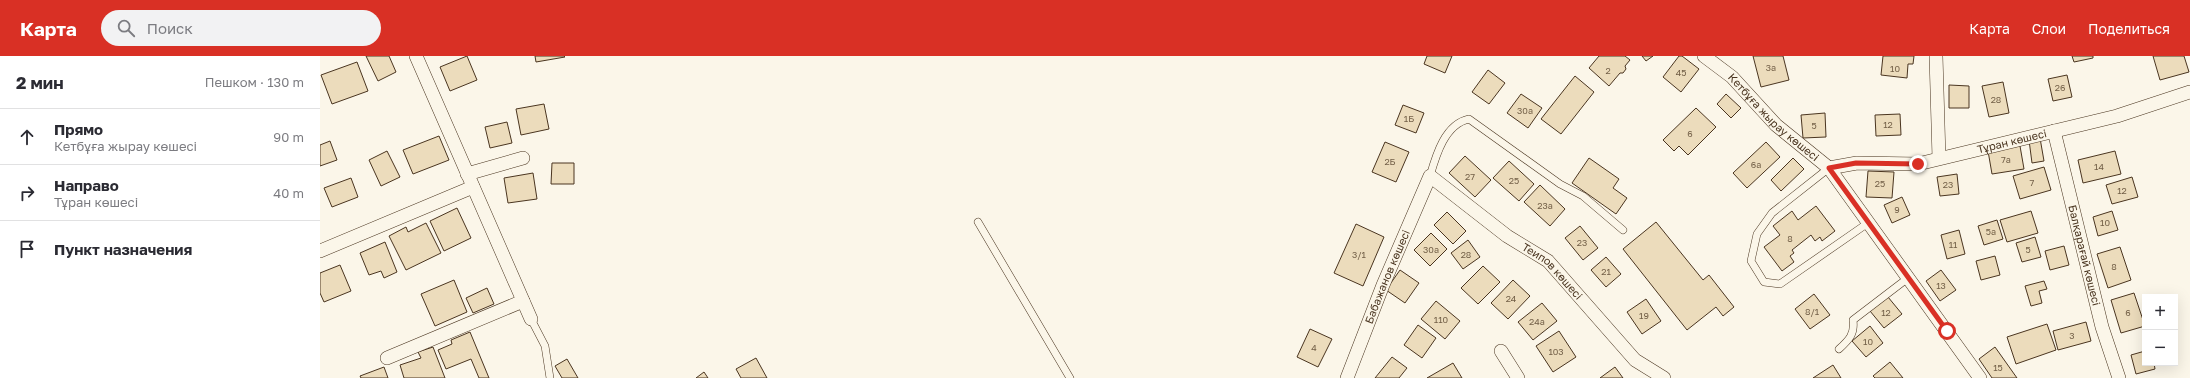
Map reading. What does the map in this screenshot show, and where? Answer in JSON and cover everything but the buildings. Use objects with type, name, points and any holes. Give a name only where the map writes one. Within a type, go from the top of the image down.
[{"type":"street","points":[[416,56],[531,319]]},
{"type":"street","name":"Кетбұға жырау көшесі","points":[[1704,56],[1732,77],[1776,125],[1829,168],[1980,378]]},
{"type":"street","points":[[1936,56],[1939,158]]},
{"type":"street","name":"Тұран көшесі","points":[[1829,168],[1856,163],[1918,164],[2117,116],[2190,92]]},
{"type":"street","name":"Балқарағай көшесі","points":[[2054,131],[2102,327],[2119,378]]},
{"type":"street","points":[[467,174],[523,158]]},
{"type":"street","name":"Бабажанов көшесі","points":[[1347,378],[1383,285],[1430,176]]},
{"type":"street","name":"Теипов көшесі","points":[[1430,176],[1507,236],[1548,262],[1635,360],[1664,378]]},
{"type":"street","points":[[320,251],[473,187]]},
{"type":"street","points":[[387,358],[523,301]]},
{"type":"street","points":[[1501,351],[1518,378]]},
{"type":"lane","points":[[1430,176],[1435,157],[1451,128],[1459,121],[1469,119],[1560,184],[1583,196],[1623,230]]},
{"type":"lane","points":[[1829,168],[1772,213],[1757,234],[1751,261],[1764,282],[1780,284],[1868,223]]},
{"type":"lane","points":[[978,222],[1070,378]]},
{"type":"lane","points":[[1839,349],[1853,334],[1853,320],[1908,278]]},
{"type":"lane","points":[[531,319],[545,346],[550,378]]},
{"type":"route","points":[[1918,164],[1879,162],[1856,163],[1829,168],[1947,331]]}]
